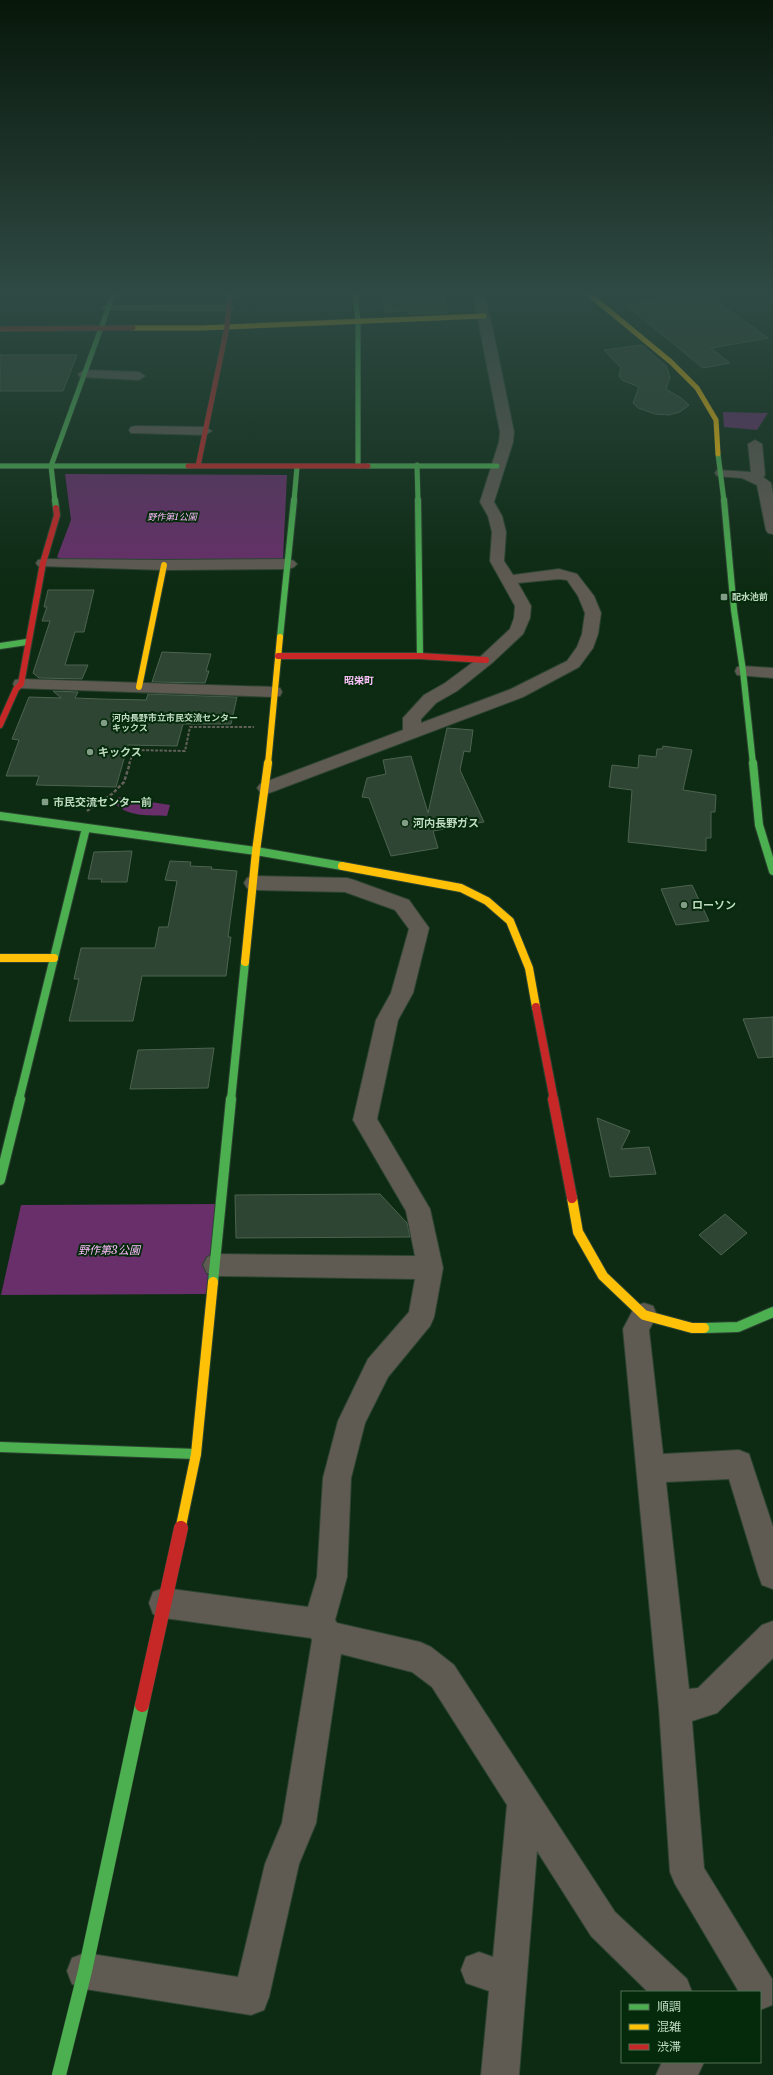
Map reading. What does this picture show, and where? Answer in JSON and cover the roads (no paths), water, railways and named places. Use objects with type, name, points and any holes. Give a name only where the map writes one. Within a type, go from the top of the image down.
[{"type":"street","points":[[0,725],[16,689],[21,684],[27,642],[43,563],[57,515],[50,466],[77,392]]},
{"type":"street","points":[[198,466],[213,392]]},
{"type":"street","points":[[358,392],[358,466]]},
{"type":"street","points":[[412,731],[412,718],[430,699],[451,687],[486,660],[516,631],[522,618],[523,606],[497,561],[499,532],[495,516],[487,502],[497,466],[506,442],[507,432],[499,392]]},
{"type":"street","points":[[699,392],[716,420],[717,446],[722,473],[734,610],[743,671],[759,825],[773,871]]},
{"type":"street","points":[[136,430],[205,431]]},
{"type":"street","points":[[722,473],[750,476],[758,475],[755,444]]},
{"type":"street","points":[[416,465],[420,656]]},
{"type":"street","points":[[0,466],[497,466]]},
{"type":"street","points":[[59,2075],[85,1971],[196,1454],[256,851],[266,788],[274,692],[289,564],[297,467]]},
{"type":"street","points":[[750,476],[764,483],[771,507],[773,530]]},
{"type":"street","points":[[43,563],[164,565],[289,564]]},
{"type":"street","points":[[139,687],[164,565]]},
{"type":"street","points":[[266,788],[412,731],[517,693],[573,664],[585,648],[590,634],[593,613],[586,596],[572,577],[559,574],[509,580]]},
{"type":"street","points":[[0,646],[27,642]]},
{"type":"street","points":[[278,656],[420,656],[486,660]]},
{"type":"street","points":[[743,671],[773,673]]},
{"type":"street","points":[[21,684],[274,692]]},
{"type":"street","points":[[0,816],[256,851],[461,888],[487,901],[510,921],[529,968],[578,1232],[603,1276],[644,1315],[692,1328],[738,1327],[773,1312]]},
{"type":"street","points":[[0,1180],[86,828]]},
{"type":"street","points":[[85,1971],[251,1997],[282,1864],[299,1823],[323,1630],[332,1577],[337,1478],[352,1421],[378,1368],[421,1317],[430,1268],[418,1209],[366,1120],[387,1020],[402,993],[419,928],[402,905],[347,885],[254,883]]},
{"type":"street","points":[[0,958],[54,958]]},
{"type":"street","points":[[216,1264],[430,1268]]},
{"type":"street","points":[[644,1315],[636,1330],[649,1469],[675,1708],[687,1872],[758,1991]]},
{"type":"street","points":[[0,1447],[196,1454]]},
{"type":"street","points":[[649,1469],[739,1464],[773,1574]]},
{"type":"street","points":[[164,1603],[323,1630],[420,1658],[443,1676],[603,1924],[673,1991]]},
{"type":"street","points":[[675,1708],[706,1702],[773,1636]]},
{"type":"street","points":[[500,2075],[494,1975],[524,1800]]},
{"type":"street","points":[[675,2075],[684,2063]]},
{"type":"place","name":"配水池前","points":[[724,597]]},
{"type":"place","name":"河内長野市立市民交流センター キックス","points":[[104,723]]},
{"type":"place","name":"キックス","points":[[90,752]]},
{"type":"place","name":"市民交流センター前","points":[[45,802]]},
{"type":"place","name":"河内長野ガス","points":[[405,823]]},
{"type":"place","name":"ローソン","points":[[684,905]]},
{"type":"district","name":"昭栄町","points":[[359,680]]},
{"type":"park label","name":"野作第1公園","points":[[172,517]]},
{"type":"park label","name":"野作第3公園","points":[[109,1250]]}]
